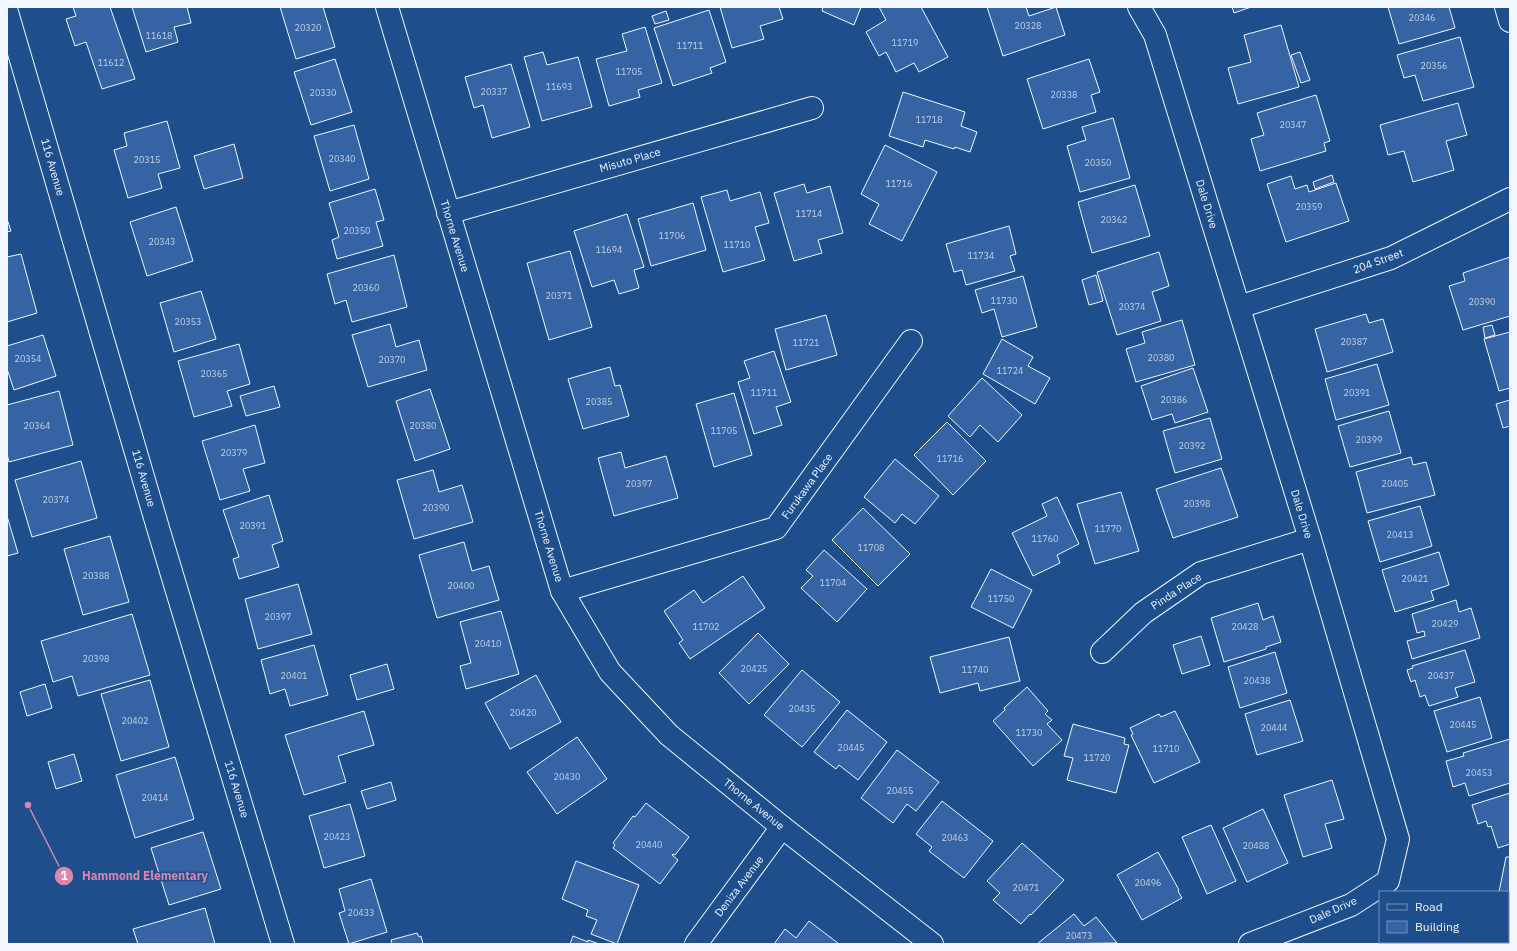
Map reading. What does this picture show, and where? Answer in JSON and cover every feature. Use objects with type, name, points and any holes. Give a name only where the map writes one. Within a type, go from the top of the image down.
[{"type":"street","name":"Thorne Avenue","points":[[387,7],[562,591],[610,672],[664,730],[782,827],[932,944]]},
{"type":"street","name":"Dale Drive","points":[[1139,7],[1155,35],[1310,539],[1398,838],[1388,881],[1351,905],[1250,944]]},
{"type":"street","points":[[1506,7],[1510,21]]},
{"type":"street","name":"116 Avenue","points":[[7,12],[158,528],[283,944]]},
{"type":"street","name":"Misuto Place","points":[[448,213],[812,108]]},
{"type":"street","name":"204 Street","points":[[1239,307],[1391,258],[1510,199]]},
{"type":"street","name":"Furukawa Place","points":[[562,591],[776,528],[911,341]]},
{"type":"street","name":"Pinda Place","points":[[1102,652],[1144,613],[1201,573],[1310,539]]},
{"type":"street","name":"Deniza Avenue","points":[[696,944],[782,827]]},
{"type":"building","points":[[73,7],[110,7],[135,79],[102,89],[86,42],[75,46],[66,19],[76,16]]},
{"type":"building","points":[[132,7],[187,7],[191,23],[174,27],[178,42],[146,52]]},
{"type":"building","points":[[280,7],[323,7],[335,47],[296,59]]},
{"type":"building","points":[[720,7],[779,7],[783,19],[760,26],[764,39],[732,48]]},
{"type":"building","points":[[823,7],[861,7],[854,25],[822,11]]},
{"type":"building","points":[[879,7],[921,7],[948,57],[919,72],[914,63],[896,72],[886,52],[879,56],[866,32],[886,20]]},
{"type":"building","points":[[987,7],[1026,7],[1029,16],[1056,7],[1065,35],[1003,56]]},
{"type":"building","points":[[1232,7],[1251,7],[1234,13]]},
{"type":"building","points":[[1388,7],[1449,7],[1455,28],[1399,44]]},
{"type":"building","points":[[709,10],[726,62],[710,68],[712,73],[673,86],[654,28]]},
{"type":"building","points":[[666,11],[669,20],[655,24],[652,16]]},
{"type":"building","points":[[1281,25],[1299,87],[1238,104],[1228,68],[1251,62],[1244,35]]},
{"type":"building","points":[[645,27],[662,83],[638,90],[640,97],[609,106],[596,59],[627,51],[622,34]]},
{"type":"building","points":[[1460,37],[1474,87],[1423,101],[1415,75],[1404,78],[1397,55]]},
{"type":"building","points":[[543,52],[547,65],[578,57],[592,107],[542,121],[524,57]]},
{"type":"building","points":[[1300,52],[1310,80],[1301,83],[1291,55]]},
{"type":"building","points":[[335,59],[352,112],[311,125],[294,72]]},
{"type":"building","points":[[1089,59],[1100,92],[1091,95],[1096,112],[1043,129],[1027,79]]},
{"type":"building","points":[[511,64],[530,127],[492,138],[483,105],[474,108],[465,77]]},
{"type":"building","points":[[903,92],[965,112],[961,126],[977,132],[970,152],[955,147],[954,149],[925,140],[923,147],[889,136]]},
{"type":"building","points":[[1316,95],[1330,141],[1324,143],[1326,151],[1260,171],[1251,139],[1264,135],[1257,113]]},
{"type":"building","points":[[1458,103],[1467,135],[1446,141],[1454,170],[1413,182],[1404,151],[1388,155],[1380,125]]},
{"type":"building","points":[[1113,118],[1130,178],[1080,192],[1067,146],[1086,140],[1082,127]]},
{"type":"building","points":[[167,121],[180,168],[158,174],[162,188],[128,198],[114,150],[127,146],[124,133]]},
{"type":"building","points":[[354,125],[369,179],[330,191],[314,136]]},
{"type":"building","points":[[234,144],[243,178],[204,189],[194,156]]},
{"type":"building","points":[[885,145],[937,172],[902,241],[869,224],[879,204],[861,194]]},
{"type":"building","points":[[1332,175],[1334,182],[1315,189],[1313,182]]},
{"type":"building","points":[[1291,176],[1295,189],[1307,185],[1309,192],[1336,183],[1349,221],[1286,242],[1267,184]]},
{"type":"building","points":[[804,184],[807,193],[830,186],[843,233],[818,240],[822,253],[794,261],[774,193]]},
{"type":"building","points":[[1135,185],[1150,236],[1092,253],[1078,202]]},
{"type":"building","points":[[375,189],[384,220],[376,222],[383,246],[337,259],[332,240],[339,237],[329,203]]},
{"type":"building","points":[[727,190],[730,201],[760,192],[769,223],[755,227],[765,260],[723,272],[701,197]]},
{"type":"building","points":[[693,203],[706,250],[651,266],[638,219]]},
{"type":"building","points":[[176,207],[193,261],[147,276],[130,222]]},
{"type":"building","points":[[627,214],[644,267],[634,270],[639,288],[619,294],[614,280],[592,287],[574,231]]},
{"type":"building","points":[[7,219],[11,231],[7,232]]},
{"type":"building","points":[[1009,226],[1016,254],[1010,256],[1015,271],[966,285],[962,270],[954,272],[946,244]]},
{"type":"building","points":[[570,251],[592,327],[549,340],[527,263]]},
{"type":"building","points":[[1159,252],[1169,286],[1152,292],[1161,321],[1117,335],[1097,272]]},
{"type":"building","points":[[21,254],[37,313],[7,322],[7,257]]},
{"type":"building","points":[[394,255],[407,307],[352,322],[346,300],[335,304],[327,274]]},
{"type":"building","points":[[1510,257],[1510,316],[1463,330],[1449,286],[1465,281],[1463,273]]},
{"type":"building","points":[[1096,275],[1103,301],[1089,305],[1082,280]]},
{"type":"building","points":[[1023,276],[1037,327],[1002,337],[994,309],[982,313],[975,290]]},
{"type":"building","points":[[201,291],[216,339],[174,352],[160,303]]},
{"type":"building","points":[[1366,314],[1369,323],[1383,319],[1393,352],[1327,372],[1315,329]]},
{"type":"building","points":[[826,315],[837,355],[786,370],[775,329]]},
{"type":"building","points":[[1182,320],[1195,365],[1136,382],[1126,349],[1145,343],[1142,332]]},
{"type":"building","points":[[390,324],[396,347],[419,340],[427,370],[368,387],[352,335]]},
{"type":"building","points":[[1492,325],[1495,335],[1485,338],[1483,327]]},
{"type":"building","points":[[1510,332],[1510,388],[1499,391],[1484,339]]},
{"type":"building","points":[[43,335],[56,376],[14,390],[7,369],[7,346]]},
{"type":"building","points":[[1002,339],[1033,357],[1028,366],[1050,378],[1035,404],[983,374]]},
{"type":"building","points":[[239,344],[250,384],[227,391],[232,406],[194,417],[178,361]]},
{"type":"building","points":[[774,351],[791,402],[776,407],[782,425],[754,434],[738,382],[750,378],[744,361]]},
{"type":"building","points":[[1377,364],[1389,405],[1336,420],[1325,379]]},
{"type":"building","points":[[610,367],[615,386],[620,385],[629,416],[583,429],[568,379]]},
{"type":"building","points":[[1193,368],[1208,412],[1175,423],[1172,414],[1152,420],[1141,386]]},
{"type":"building","points":[[982,378],[1022,415],[998,442],[980,425],[970,437],[948,416]]},
{"type":"building","points":[[274,386],[280,407],[246,416],[240,396]]},
{"type":"building","points":[[430,389],[450,449],[415,461],[396,401]]},
{"type":"building","points":[[59,391],[73,445],[9,462],[7,454],[7,405]]},
{"type":"building","points":[[734,393],[752,455],[714,467],[696,404]]},
{"type":"building","points":[[1510,400],[1510,426],[1503,428],[1496,404]]},
{"type":"building","points":[[1389,411],[1401,453],[1350,467],[1338,426]]},
{"type":"building","points":[[1210,418],[1222,459],[1175,473],[1163,431]]},
{"type":"building","points":[[947,422],[986,461],[953,495],[914,455]]},
{"type":"building","points":[[255,425],[265,463],[243,469],[250,491],[220,500],[202,441]]},
{"type":"building","points":[[621,452],[625,468],[666,456],[678,498],[614,516],[598,458]]},
{"type":"building","points":[[1411,457],[1413,465],[1426,462],[1435,495],[1367,513],[1356,472]]},
{"type":"building","points":[[895,459],[939,496],[915,524],[902,514],[895,523],[864,497]]},
{"type":"building","points":[[81,461],[97,518],[32,537],[15,480]]},
{"type":"building","points":[[1221,468],[1238,517],[1173,538],[1156,489]]},
{"type":"building","points":[[433,470],[439,492],[462,485],[473,522],[414,539],[397,480]]},
{"type":"building","points":[[1121,492],[1139,551],[1095,564],[1077,504]]},
{"type":"building","points":[[269,495],[283,541],[272,545],[279,567],[239,579],[233,559],[239,557],[223,510]]},
{"type":"building","points":[[1057,497],[1079,544],[1057,555],[1060,563],[1033,576],[1012,533],[1047,516],[1042,504]]},
{"type":"building","points":[[1420,506],[1432,546],[1380,562],[1368,521]]},
{"type":"building","points":[[863,508],[910,554],[878,586],[832,540]]},
{"type":"building","points":[[7,516],[18,553],[7,556]]},
{"type":"building","points":[[110,536],[129,602],[83,615],[64,549]]},
{"type":"building","points":[[464,542],[472,571],[489,566],[499,600],[437,618],[419,555]]},
{"type":"building","points":[[824,550],[867,589],[837,622],[801,588],[813,576],[806,570]]},
{"type":"building","points":[[1439,552],[1449,585],[1431,591],[1434,600],[1395,612],[1382,570]]},
{"type":"building","points":[[991,569],[1032,590],[1013,628],[971,607]]},
{"type":"building","points":[[743,576],[765,608],[690,659],[679,643],[683,640],[664,611],[694,590],[703,603]]},
{"type":"building","points":[[298,584],[312,634],[258,649],[245,599]]},
{"type":"building","points":[[1456,600],[1459,612],[1471,608],[1480,638],[1412,659],[1407,641],[1425,636],[1424,631],[1417,633],[1412,614]]},
{"type":"building","points":[[1258,603],[1263,620],[1273,616],[1281,642],[1266,647],[1266,649],[1224,662],[1211,618]]},
{"type":"building","points":[[501,611],[519,674],[466,689],[460,666],[471,663],[460,622]]},
{"type":"building","points":[[132,614],[150,675],[78,696],[72,676],[53,682],[41,641]]},
{"type":"building","points":[[758,633],[789,664],[749,704],[719,673]]},
{"type":"building","points":[[1201,636],[1210,665],[1182,674],[1173,645]]},
{"type":"building","points":[[1009,637],[1020,681],[980,691],[978,683],[940,693],[930,657]]},
{"type":"building","points":[[314,645],[328,695],[290,706],[285,689],[270,694],[261,660]]},
{"type":"building","points":[[1465,650],[1475,682],[1455,688],[1458,697],[1429,706],[1425,695],[1420,697],[1415,680],[1411,682],[1407,670],[1413,668],[1412,666]]},
{"type":"building","points":[[1275,652],[1287,693],[1240,708],[1228,667]]},
{"type":"building","points":[[387,664],[394,689],[357,700],[350,675]]},
{"type":"building","points":[[802,670],[840,702],[802,747],[764,715]]},
{"type":"building","points":[[536,675],[561,722],[510,749],[485,703]]},
{"type":"building","points":[[150,680],[169,747],[121,761],[101,694]]},
{"type":"building","points":[[45,684],[52,708],[27,716],[20,692]]},
{"type":"building","points":[[1027,687],[1048,711],[1045,714],[1052,720],[1047,724],[1062,740],[1033,766],[993,721],[1005,710],[1004,708]]},
{"type":"building","points":[[1480,697],[1492,738],[1447,752],[1434,711]]},
{"type":"building","points":[[1290,700],[1303,741],[1257,755],[1245,714]]},
{"type":"building","points":[[847,710],[887,742],[858,780],[839,765],[836,769],[814,752]]},
{"type":"building","points":[[364,711],[374,745],[338,756],[346,782],[304,795],[285,735]]},
{"type":"building","points":[[1175,711],[1200,762],[1154,783],[1131,735],[1133,734],[1130,728],[1159,714],[1161,717]]},
{"type":"building","points":[[1073,724],[1125,738],[1124,744],[1129,745],[1116,793],[1067,780],[1073,758],[1064,756]]},
{"type":"building","points":[[577,737],[607,779],[557,814],[527,772]]},
{"type":"building","points":[[1510,739],[1510,783],[1469,796],[1465,783],[1453,787],[1446,761],[1464,756],[1463,753]]},
{"type":"building","points":[[897,750],[939,782],[916,811],[907,804],[893,823],[861,798]]},
{"type":"building","points":[[74,754],[82,781],[56,789],[48,762]]},
{"type":"building","points":[[175,757],[194,819],[135,838],[116,775]]},
{"type":"building","points":[[1332,780],[1344,819],[1325,824],[1332,848],[1303,857],[1284,795]]},
{"type":"building","points":[[391,782],[396,800],[367,809],[361,791]]},
{"type":"building","points":[[1510,793],[1510,844],[1498,848],[1491,826],[1488,827],[1486,821],[1478,824],[1472,805]]},
{"type":"building","points":[[942,801],[993,841],[964,878],[929,851],[932,847],[916,834]]},
{"type":"building","points":[[646,803],[689,837],[675,855],[672,855],[678,860],[660,884],[613,848],[615,845],[613,843],[633,816],[635,817]]},
{"type":"building","points":[[350,804],[365,856],[324,868],[309,816]]},
{"type":"building","points":[[1263,809],[1288,863],[1247,882],[1223,828]]},
{"type":"building","points":[[1211,825],[1236,881],[1207,894],[1182,837]]},
{"type":"building","points":[[203,832],[221,889],[169,905],[151,848]]},
{"type":"building","points":[[1022,843],[1064,880],[1021,924],[993,900],[1000,893],[987,881]]},
{"type":"building","points":[[1158,852],[1182,898],[1142,920],[1117,875]]},
{"type":"building","points":[[1506,857],[1510,857],[1510,902],[1509,891],[1499,891]]},
{"type":"building","points":[[576,861],[639,885],[617,944],[591,934],[597,920],[586,916],[588,910],[562,899]]},
{"type":"building","points":[[371,879],[387,932],[349,944],[339,913],[345,911],[339,889]]},
{"type":"building","points":[[205,908],[215,944],[138,944],[133,929]]},
{"type":"building","points":[[1074,914],[1084,926],[1096,917],[1117,943],[1037,944]]},
{"type":"building","points":[[1510,914],[1510,944],[1477,943],[1509,943]]},
{"type":"building","points":[[809,921],[839,944],[774,944],[785,929],[796,938]]},
{"type":"building","points":[[417,933],[419,937],[421,936],[423,944],[392,944],[391,940]]},
{"type":"building","points":[[573,936],[588,942],[588,940],[599,944],[570,944]]},
{"type":"place","name":"Hammond Elementary","points":[[28,805]]}]
